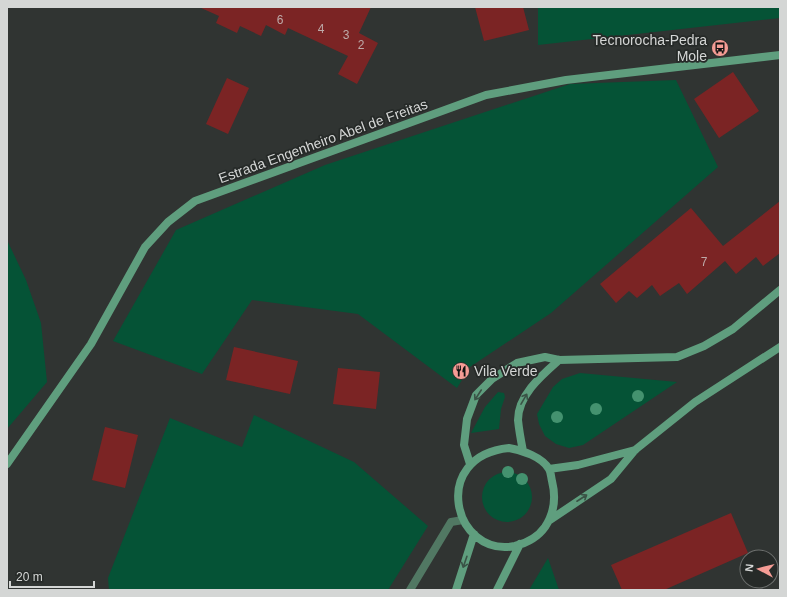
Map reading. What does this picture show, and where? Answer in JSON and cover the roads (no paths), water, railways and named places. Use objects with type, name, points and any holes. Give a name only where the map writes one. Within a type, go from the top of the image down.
[{"type":"main road","name":"Estrada Engenheiro Abel de Freitas","points":[[7,464],[91,344],[145,247],[168,222],[195,201],[486,96],[566,80],[780,55]]},
{"type":"main road","points":[[470,464],[464,446],[467,419],[476,395],[492,379],[517,364],[545,357],[559,360],[677,357],[704,346],[733,329],[780,290]]},
{"type":"main road","points":[[550,520],[611,479],[635,450],[695,402],[780,347]]},
{"type":"main road","points":[[523,451],[518,420],[520,406],[540,377],[559,360]]},
{"type":"main road","points":[[509,448],[523,451],[533,456],[549,468],[555,493],[554,507],[550,520],[542,531],[532,539],[520,544],[511,546],[491,544],[474,534],[463,520],[458,505],[458,490],[462,476],[470,464],[482,455],[495,449],[509,448]]},
{"type":"main road","points":[[549,468],[578,465],[635,450]]},
{"type":"main road","points":[[456,590],[474,534]]},
{"type":"main road","points":[[497,590],[520,544]]},
{"type":"lane","points":[[410,590],[451,522],[463,520]]},
{"type":"place","name":"Tecnorocha-Pedra Mole","points":[[720,48]]},
{"type":"place","name":"Vila Verde","points":[[461,371]]}]
